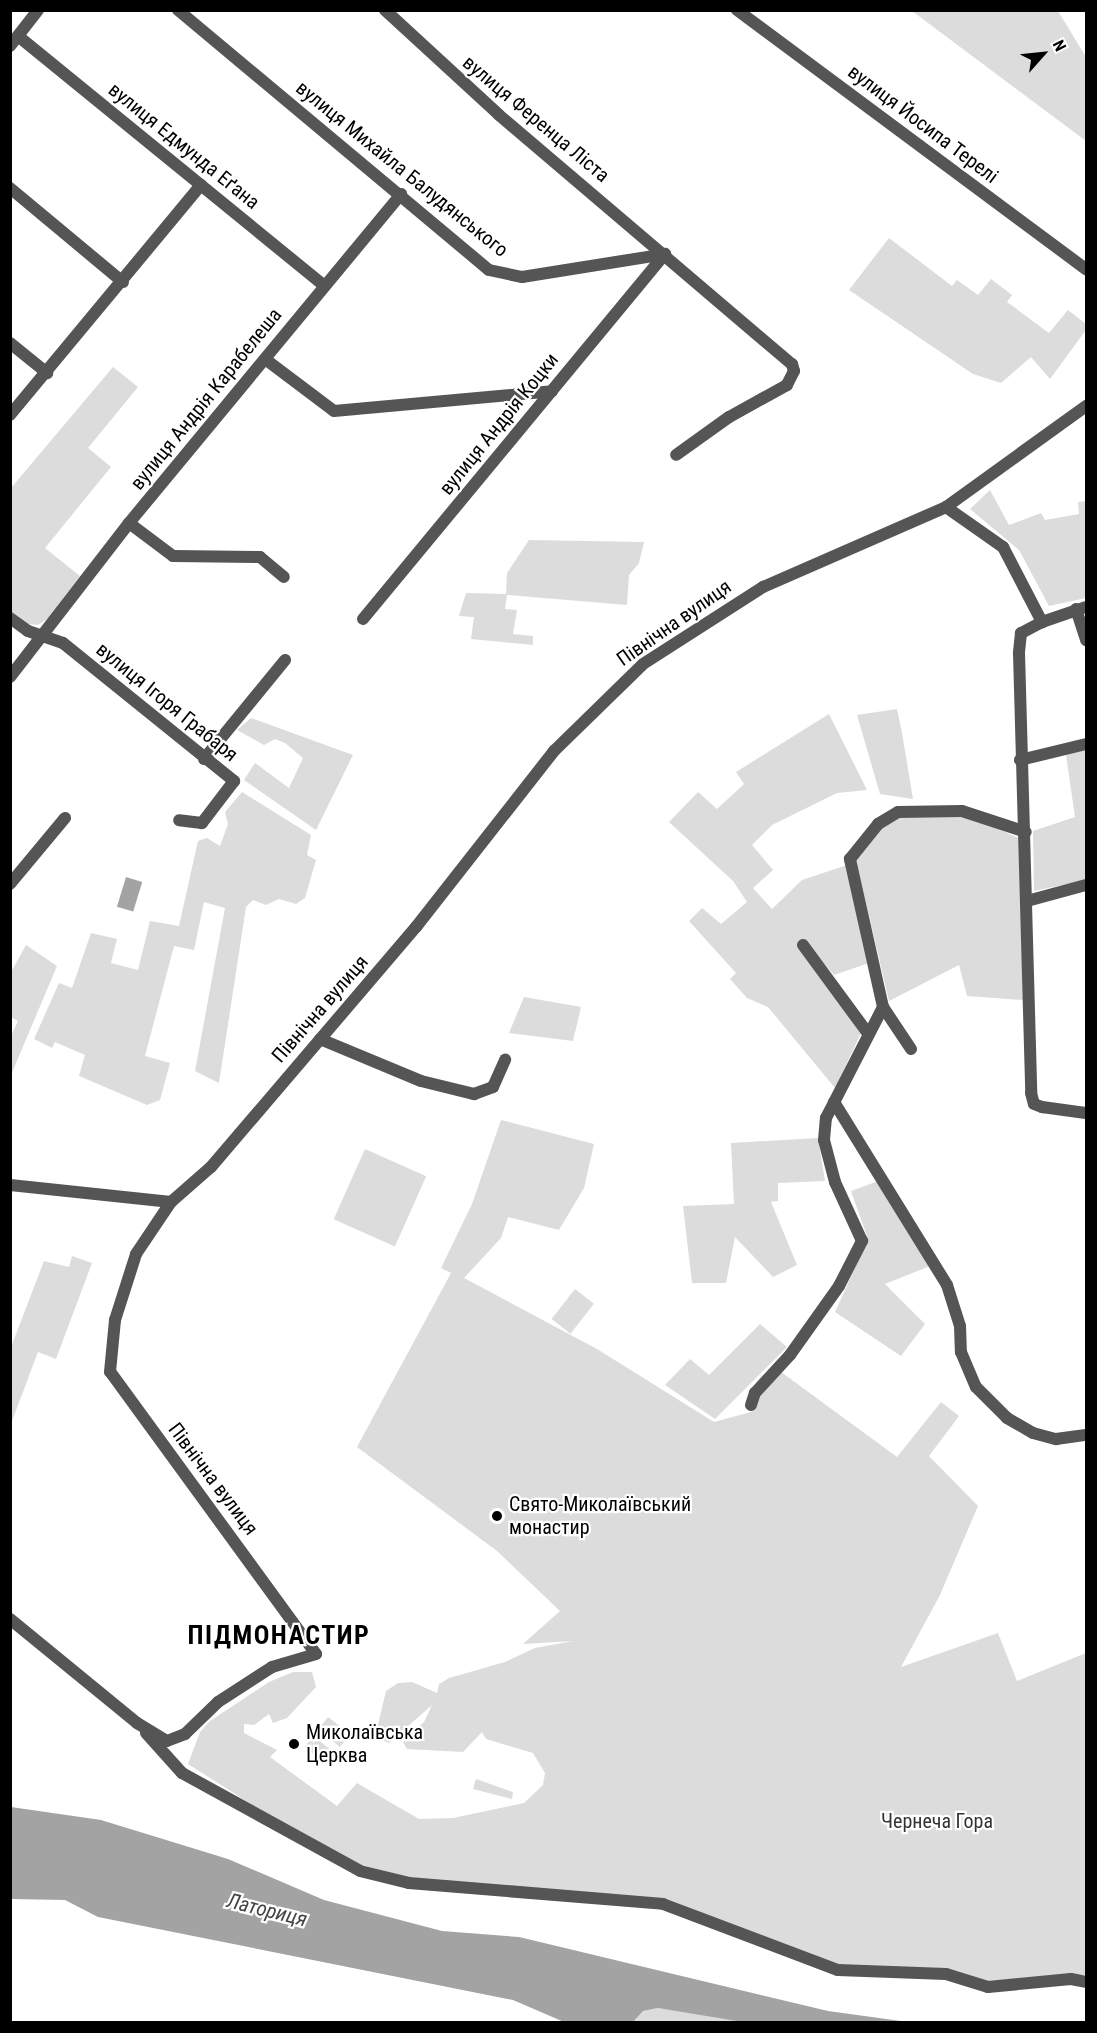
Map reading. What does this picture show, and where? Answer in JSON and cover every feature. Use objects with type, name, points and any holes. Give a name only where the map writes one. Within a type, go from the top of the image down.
[{"type":"street","points":[[14,41],[38,10]]},
{"type":"street","name":"вулиця Михайла Балудянського","points":[[178,10],[401,194],[489,270],[503,275],[560,272],[665,254]]},
{"type":"street","name":"вулиця Ференца Ліста","points":[[385,10],[499,115],[787,357],[794,371],[787,385],[729,417],[676,455]]},
{"type":"street","name":"вулиця Йосипа Терелі","points":[[737,10],[1086,269]]},
{"type":"street","name":"вулиця Едмунда Еґана","points":[[14,41],[201,185],[324,286]]},
{"type":"street","points":[[10,415],[123,282],[201,185]]},
{"type":"street","points":[[10,188],[123,282]]},
{"type":"street","name":"вулиця Андрія Карабелеша","points":[[10,677],[129,523],[401,194]]},
{"type":"street","name":"вулиця Андрія Коцки","points":[[363,619],[665,254]]},
{"type":"street","points":[[10,343],[46,373]]},
{"type":"street","points":[[265,359],[334,411],[552,391]]},
{"type":"street","name":"Північна вулиця","points":[[137,1723],[167,1741],[175,1740],[218,1702],[272,1667],[315,1654],[110,1372],[108,1356],[128,1273],[171,1202],[211,1167],[416,927],[554,751],[643,664],[763,587],[946,507],[1086,406]]},
{"type":"street","points":[[946,507],[1003,547],[1042,622]]},
{"type":"street","points":[[129,523],[173,556],[260,557],[284,577]]},
{"type":"street","points":[[1086,640],[1081,608],[1042,622],[1021,633],[1020,760],[1026,832],[1031,1094],[1034,1104],[1042,1107],[1086,1113]]},
{"type":"street","name":"вулиця Ігоря Грабаря","points":[[10,618],[28,631],[45,633],[234,781],[202,823],[179,820]]},
{"type":"street","points":[[204,759],[285,660]]},
{"type":"street","points":[[1020,760],[1086,744]]},
{"type":"street","points":[[911,1049],[883,1007],[850,859],[878,824],[898,812],[927,808],[962,811],[1026,832]]},
{"type":"street","points":[[10,884],[65,818]]},
{"type":"street","points":[[1027,901],[1086,885]]},
{"type":"street","points":[[803,945],[867,1032]]},
{"type":"street","points":[[751,1405],[755,1393],[790,1355],[839,1286],[861,1241],[835,1182],[824,1140],[826,1118],[867,1032],[883,1007]]},
{"type":"street","points":[[320,1039],[421,1081],[474,1094],[493,1087],[505,1059]]},
{"type":"street","points":[[834,1102],[947,1285],[960,1326],[961,1352],[976,1387],[1007,1419],[1033,1433],[1056,1439],[1086,1436]]},
{"type":"street","points":[[10,1185],[171,1202]]},
{"type":"street","points":[[10,1619],[137,1723],[182,1773],[360,1871],[409,1883],[663,1904],[838,1970],[946,1974],[988,1987],[1071,1979],[1086,1982]]},
{"type":"green space","points":[[912,11],[1058,11],[1086,57],[1086,141]]},
{"type":"green space","points":[[889,238],[952,286],[957,280],[978,295],[991,279],[1012,295],[1007,302],[1049,333],[1068,310],[1086,324],[1086,330],[1050,379],[1031,357],[1001,383],[973,374],[849,290]]},
{"type":"green space","points":[[113,367],[138,387],[88,448],[111,467],[45,548],[80,576],[47,619],[38,625],[27,624],[11,612],[11,488]]},
{"type":"green space","points":[[990,490],[1009,525],[1041,513],[1045,520],[1079,514],[1078,502],[1086,501],[1086,598],[1049,606],[1019,550],[970,509]]},
{"type":"green space","points":[[529,540],[644,542],[639,563],[629,575],[627,605],[507,595],[505,609],[517,610],[513,634],[533,636],[533,645],[471,639],[474,617],[459,616],[466,593],[506,594],[507,573]]},
{"type":"green space","points":[[897,709],[913,799],[880,794],[857,715]]},
{"type":"green space","points":[[829,714],[867,790],[837,793],[772,825],[752,845],[773,870],[753,888],[772,909],[802,880],[847,865],[869,963],[834,975],[804,941],[862,1031],[835,1088],[768,1007],[747,998],[730,979],[736,973],[689,921],[702,908],[721,924],[747,902],[733,881],[669,822],[698,792],[717,809],[744,784],[736,772]]},
{"type":"green space","points":[[251,718],[353,755],[316,830],[244,780],[255,763],[289,788],[303,758],[285,743],[275,739],[264,745],[237,730]]},
{"type":"green space","points":[[1086,748],[1086,880],[1034,891],[1033,831],[1075,817],[1066,755]]},
{"type":"green space","points":[[242,792],[311,835],[307,855],[316,860],[305,898],[296,904],[279,899],[266,905],[253,900],[246,907],[219,1083],[195,1071],[225,908],[204,902],[194,950],[174,946],[145,1056],[170,1063],[160,1100],[147,1105],[79,1076],[85,1055],[55,1042],[52,1048],[34,1039],[59,983],[72,988],[91,933],[117,939],[111,963],[138,970],[150,921],[179,926],[198,841],[207,838],[220,846],[228,824],[225,812]]},
{"type":"green space","points":[[899,816],[971,817],[1021,839],[1023,1000],[967,996],[959,965],[889,1001],[856,860],[881,827]]},
{"type":"green space","points":[[26,945],[57,966],[11,1075],[11,1036],[18,1021],[11,1017],[11,972]]},
{"type":"green space","points":[[524,997],[581,1007],[573,1041],[509,1033]]},
{"type":"green space","name":"Чернеча Гора","points":[[501,1120],[594,1144],[584,1188],[559,1230],[508,1217],[501,1238],[464,1278],[597,1349],[714,1422],[751,1412],[777,1369],[897,1457],[941,1402],[959,1416],[929,1456],[978,1506],[940,1595],[901,1667],[998,1633],[1017,1681],[1086,1653],[1086,1975],[988,1981],[836,1965],[667,1899],[415,1879],[351,1862],[306,1839],[188,1764],[200,1732],[210,1721],[269,1682],[293,1672],[312,1672],[316,1687],[287,1718],[273,1723],[269,1714],[254,1725],[244,1724],[244,1733],[277,1750],[270,1757],[337,1806],[357,1783],[419,1819],[453,1818],[524,1803],[543,1785],[545,1773],[533,1753],[486,1739],[482,1732],[463,1752],[407,1749],[403,1742],[424,1722],[432,1705],[389,1743],[375,1737],[386,1691],[398,1683],[412,1682],[437,1693],[439,1684],[449,1678],[505,1662],[535,1648],[573,1641],[523,1644],[560,1611],[497,1551],[357,1447],[451,1273],[441,1268],[472,1204]]},
{"type":"green space","points":[[818,1138],[825,1181],[778,1183],[778,1201],[771,1202],[797,1265],[773,1277],[735,1237],[726,1283],[692,1283],[683,1206],[734,1204],[731,1143]]},
{"type":"green space","points":[[365,1149],[426,1176],[395,1247],[334,1219]]},
{"type":"green space","points":[[881,1180],[930,1266],[885,1284],[925,1324],[901,1356],[835,1312],[868,1239],[851,1191]]},
{"type":"green space","points":[[72,1256],[92,1263],[56,1359],[38,1352],[12,1421],[11,1347],[44,1261],[69,1267]]},
{"type":"green space","points":[[575,1289],[594,1304],[571,1334],[552,1319]]},
{"type":"green space","points":[[760,1324],[787,1347],[715,1419],[665,1385],[690,1359],[709,1375]]},
{"type":"green space","points":[[328,1717],[350,1734],[340,1747],[324,1734],[327,1730],[321,1726]]},
{"type":"green space","points":[[313,1736],[336,1754],[327,1765],[304,1747]]},
{"type":"green space","points":[[476,1779],[513,1792],[512,1799],[473,1789]]},
{"type":"green space","points":[[658,2008],[712,2015],[743,2022],[633,2022],[643,2011]]},
{"type":"water","points":[[126,877],[142,882],[133,912],[117,907]]},
{"type":"water","name":"Латориця","points":[[11,1807],[101,1820],[228,1859],[324,1900],[442,1931],[519,1937],[828,2011],[908,2022],[743,2022],[658,2008],[643,2011],[633,2022],[564,2022],[513,2000],[98,1917],[65,1900],[11,1899]]},
{"type":"place","name":"Свято-Миколаївський монастир","points":[[497,1516]]},
{"type":"place","name":"Миколаївська Церква","points":[[294,1744]]},
{"type":"district","name":"ПІДМОНАСТИР","points":[[279,1636]]}]
